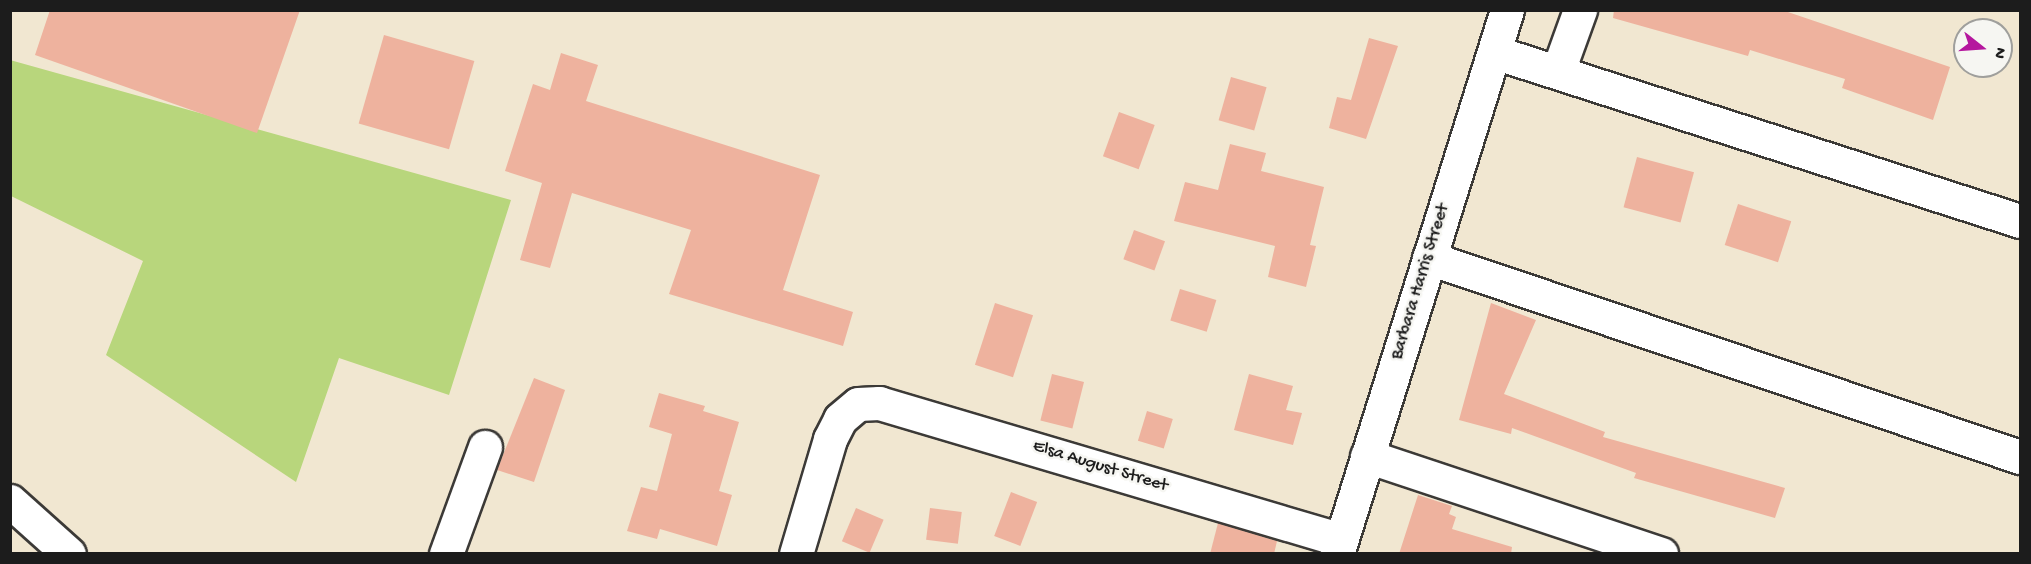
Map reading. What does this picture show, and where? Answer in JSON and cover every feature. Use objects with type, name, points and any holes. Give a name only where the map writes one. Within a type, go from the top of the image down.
[{"type":"street","name":"Barbara Harris Street","points":[[1339,547],[1507,10]]},
{"type":"street","points":[[1558,71],[1580,10]]},
{"type":"street","points":[[1494,52],[2020,221]]},
{"type":"street","points":[[1429,258],[2020,457]]},
{"type":"street","name":"Elsa August Street","points":[[796,554],[830,439],[840,419],[858,404],[898,406],[1339,547]]},
{"type":"street","points":[[446,554],[485,447]]},
{"type":"street","points":[[1367,456],[1661,554]]},
{"type":"street","points":[[10,501],[69,554]]},
{"type":"green space","points":[[10,60],[511,200],[449,395],[339,358],[296,482],[106,355],[143,261],[11,196]]},
{"type":"building","points":[[50,10],[300,10],[257,133],[35,55]]},
{"type":"building","points":[[1614,10],[1782,10],[1950,67],[1933,120],[1842,88],[1845,79],[1750,50],[1748,56],[1613,18]]},
{"type":"building","points":[[384,35],[474,61],[449,149],[359,123]]},
{"type":"building","points":[[1369,38],[1398,46],[1366,139],[1329,128],[1337,97],[1351,100]]},
{"type":"building","points":[[561,53],[598,65],[586,101],[820,175],[783,290],[853,312],[843,346],[669,294],[691,230],[572,193],[550,268],[520,260],[542,183],[505,171],[533,84],[550,90]]},
{"type":"building","points":[[1231,77],[1267,87],[1254,130],[1219,120]]},
{"type":"building","points":[[1119,112],[1155,125],[1139,169],[1103,156]]},
{"type":"building","points":[[1230,144],[1266,153],[1261,171],[1324,187],[1310,245],[1316,246],[1306,287],[1268,277],[1275,246],[1174,221],[1185,182],[1218,190]]},
{"type":"building","points":[[1637,157],[1694,172],[1681,222],[1624,207]]},
{"type":"building","points":[[1738,204],[1791,221],[1778,262],[1725,245]]},
{"type":"building","points":[[1134,230],[1165,241],[1154,270],[1123,259]]},
{"type":"building","points":[[1180,289],[1216,300],[1207,332],[1170,321]]},
{"type":"building","points":[[995,303],[1033,315],[1013,377],[975,365]]},
{"type":"building","points":[[1491,303],[1536,320],[1504,394],[1605,432],[1603,437],[1785,488],[1775,518],[1634,478],[1636,473],[1512,428],[1511,434],[1459,420]]},
{"type":"building","points":[[1052,374],[1084,382],[1072,429],[1040,421]]},
{"type":"building","points":[[1249,374],[1293,386],[1286,410],[1302,413],[1293,445],[1234,430]]},
{"type":"building","points":[[534,378],[565,390],[534,482],[497,470]]},
{"type":"building","points":[[659,393],[705,406],[703,411],[739,422],[719,491],[732,495],[717,546],[660,529],[657,539],[627,531],[641,487],[657,491],[672,434],[649,427]]},
{"type":"building","points":[[1147,411],[1173,419],[1164,449],[1138,441]]},
{"type":"building","points":[[1011,492],[1037,502],[1020,546],[994,536]]},
{"type":"building","points":[[1418,495],[1452,506],[1449,514],[1456,517],[1452,529],[1512,547],[1511,554],[1399,554]]},
{"type":"building","points":[[856,508],[884,520],[870,553],[842,541]]},
{"type":"building","points":[[930,508],[962,512],[958,544],[926,540]]},
{"type":"building","points":[[1218,523],[1277,541],[1274,554],[1210,554]]}]
